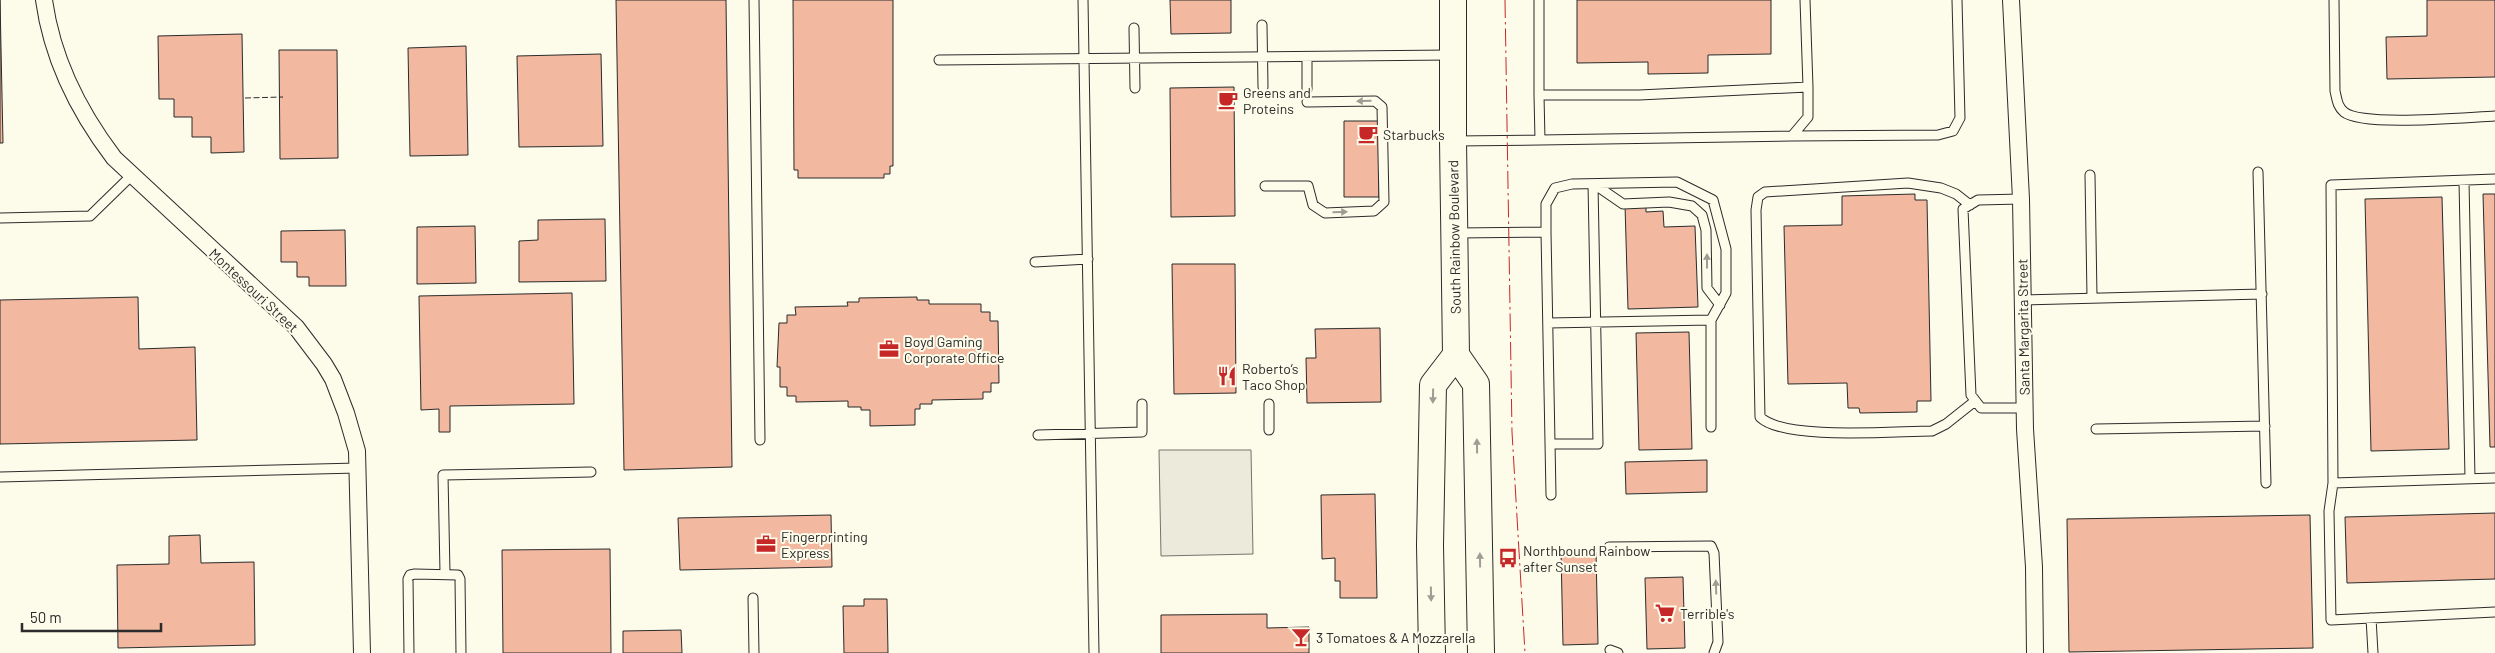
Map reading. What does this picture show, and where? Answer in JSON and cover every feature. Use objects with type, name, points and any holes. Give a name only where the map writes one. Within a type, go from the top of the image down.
[{"type":"main road","name":"South Rainbow Boulevard","points":[[1453,0],[1452,141],[1456,354]]},
{"type":"main road","points":[[1432,653],[1430,545],[1433,385],[1456,354],[1476,384],[1481,653]]},
{"type":"street","name":"Montessouri Street","points":[[44,0],[49,30],[60,66],[100,140],[131,176],[296,328],[324,364],[346,412],[357,452],[362,653]]},
{"type":"street","name":"Santa Margarita Street","points":[[2011,0],[2021,199],[2025,408],[2034,567],[2035,653]]},
{"type":"lane","points":[[754,0],[760,440]]},
{"type":"lane","points":[[1083,0],[1094,653]]},
{"type":"lane","points":[[1540,0],[1540,140]]},
{"type":"lane","points":[[1792,136],[1808,117],[1805,0]]},
{"type":"lane","points":[[1452,141],[1938,135],[1953,131],[1960,118],[1957,0]]},
{"type":"lane","points":[[2334,0],[2335,91],[2337,104],[2345,113],[2374,120],[2495,116]]},
{"type":"lane","points":[[1262,25],[1263,87]]},
{"type":"lane","points":[[1134,28],[1135,88]]},
{"type":"lane","points":[[939,60],[1453,55]]},
{"type":"lane","points":[[1306,89],[1307,56]]},
{"type":"lane","points":[[1540,95],[1639,95],[1808,87]]},
{"type":"lane","points":[[1265,186],[1308,186],[1313,205],[1325,213],[1374,212],[1384,202],[1382,107],[1374,101],[1306,102]]},
{"type":"lane","points":[[2258,172],[2266,483]]},
{"type":"lane","points":[[2090,175],[2092,297]]},
{"type":"lane","points":[[0,218],[90,216],[131,176]]},
{"type":"lane","points":[[2495,179],[2331,185],[2332,483],[2329,511],[2331,620],[2495,612]]},
{"type":"lane","points":[[2464,181],[2470,478]]},
{"type":"lane","points":[[1552,495],[1546,204],[1555,188],[1593,184],[1677,182],[1713,200],[1726,249],[1726,293],[1711,320],[1711,427]]},
{"type":"lane","points":[[1970,205],[1956,194],[1941,188],[1908,183],[1765,192],[1758,197],[1756,210],[1760,417],[1766,423],[1801,432],[1932,431],[1946,424],[1975,401]]},
{"type":"lane","points":[[1593,184],[1623,204],[1669,202],[1692,206],[1702,216],[1706,230],[1707,288],[1720,305]]},
{"type":"lane","points":[[1551,444],[1598,444],[1593,184]]},
{"type":"lane","points":[[2021,199],[1978,200],[1962,209],[1970,395],[1981,408],[2025,408]]},
{"type":"lane","points":[[1454,233],[1546,232]]},
{"type":"lane","points":[[1035,262],[1088,259]]},
{"type":"lane","points":[[2023,300],[2262,294]]},
{"type":"lane","points":[[1548,323],[1711,320]]},
{"type":"lane","points":[[1038,435],[1142,432],[1142,404]]},
{"type":"lane","points":[[1269,404],[1269,430]]},
{"type":"lane","points":[[2096,429],[2264,426]]},
{"type":"lane","points":[[0,478],[358,468]]},
{"type":"lane","points":[[445,573],[443,475],[591,472]]},
{"type":"lane","points":[[2332,483],[2495,478]]},
{"type":"lane","points":[[1609,547],[1711,546],[1714,553],[1718,642],[1714,653]]},
{"type":"lane","points":[[409,653],[408,579],[410,575],[415,574],[445,573],[458,575],[460,579],[461,653]]},
{"type":"lane","points":[[753,598],[754,653]]},
{"type":"lane","points":[[2371,618],[2372,653]]},
{"type":"shaded area","points":[[1159,450],[1251,450],[1253,554],[1161,556]]},
{"type":"building","points":[[0,0],[3,143],[0,143]]},
{"type":"building","points":[[616,0],[726,0],[732,467],[624,470]]},
{"type":"building","points":[[793,0],[893,0],[893,166],[890,166],[890,174],[884,174],[884,178],[798,178],[798,170],[794,170]]},
{"type":"building","points":[[1170,0],[1231,0],[1231,33],[1171,34]]},
{"type":"building","points":[[1577,0],[1771,0],[1771,54],[1708,55],[1708,73],[1648,74],[1648,62],[1577,63]]},
{"type":"building","points":[[2427,0],[2495,0],[2495,77],[2387,79],[2386,37],[2427,36]]},
{"type":"building","points":[[242,34],[244,152],[211,153],[211,137],[192,137],[192,117],[174,117],[174,99],[159,99],[158,36]]},
{"type":"building","points":[[466,46],[468,155],[410,156],[408,48]]},
{"type":"building","points":[[279,50],[337,50],[338,158],[280,159]]},
{"type":"building","points":[[601,54],[603,146],[519,147],[517,56]]},
{"type":"building","points":[[1234,87],[1235,216],[1171,217],[1170,88]]},
{"type":"building","points":[[1344,121],[1379,121],[1379,197],[1344,197]]},
{"type":"building","points":[[1915,194],[1915,200],[1927,200],[1931,401],[1917,401],[1917,412],[1860,413],[1859,408],[1848,408],[1847,383],[1788,384],[1784,226],[1842,225],[1842,196]]},
{"type":"building","points":[[2483,194],[2495,194],[2495,447],[2490,447]]},
{"type":"building","points":[[2442,197],[2449,449],[2371,451],[2365,199]]},
{"type":"building","points":[[1646,204],[1646,212],[1663,211],[1664,227],[1695,226],[1698,307],[1628,309],[1625,205]]},
{"type":"building","points":[[605,219],[606,281],[519,282],[519,241],[538,240],[538,220]]},
{"type":"building","points":[[475,226],[476,283],[417,284],[417,227]]},
{"type":"building","points":[[345,230],[346,286],[309,286],[309,277],[297,277],[297,262],[281,262],[281,231]]},
{"type":"building","points":[[1172,264],[1235,264],[1236,393],[1174,394]]},
{"type":"building","points":[[572,293],[574,404],[450,406],[450,432],[439,432],[439,409],[421,410],[419,296]]},
{"type":"building","points":[[138,297],[139,349],[195,347],[197,440],[0,444],[0,300]]},
{"type":"building","points":[[917,297],[917,300],[929,300],[929,304],[981,304],[981,312],[990,312],[990,321],[998,321],[999,383],[991,383],[991,392],[983,392],[983,399],[932,400],[932,404],[920,404],[920,409],[915,409],[915,425],[870,426],[870,410],[861,410],[861,407],[848,407],[848,401],[796,402],[796,396],[787,396],[787,387],[780,387],[780,367],[777,367],[779,323],[787,323],[787,315],[796,315],[795,307],[848,306],[847,302],[859,302],[859,298]]},
{"type":"building","points":[[1380,328],[1381,402],[1307,403],[1306,358],[1316,358],[1315,329]]},
{"type":"building","points":[[1689,332],[1692,449],[1639,450],[1636,333]]},
{"type":"building","points":[[1707,460],[1707,492],[1626,494],[1625,462]]},
{"type":"building","points":[[1375,494],[1377,598],[1340,598],[1340,581],[1335,581],[1335,558],[1322,559],[1321,495]]},
{"type":"building","points":[[2495,513],[2495,579],[2347,583],[2345,517]]},
{"type":"building","points":[[831,515],[832,567],[680,570],[678,518]]},
{"type":"building","points":[[2310,515],[2313,648],[2069,652],[2067,519]]},
{"type":"building","points":[[200,535],[201,563],[254,562],[255,645],[118,648],[117,565],[169,564],[169,536]]},
{"type":"building","points":[[610,549],[611,653],[503,653],[502,550]]},
{"type":"building","points":[[1561,552],[1596,552],[1598,644],[1563,645]]},
{"type":"building","name":"Terrible's","points":[[1683,577],[1685,648],[1647,649],[1645,578]]},
{"type":"building","points":[[864,599],[887,599],[888,653],[844,653],[843,606],[864,606]]},
{"type":"building","points":[[1267,614],[1267,628],[1309,627],[1309,653],[1161,653],[1161,615]]},
{"type":"building","points":[[681,630],[682,653],[623,653],[623,631]]},
{"type":"fence","points":[[245,98],[283,97]]},
{"type":"power","points":[[1505,0],[1512,432],[1525,653]]},
{"type":"place","name":"Greens and Proteins","points":[[1228,100]]},
{"type":"place","name":"Starbucks","points":[[1368,134]]},
{"type":"place","name":"Boyd Gaming Corporate Office","points":[[889,349]]},
{"type":"place","name":"Roberto’s Taco Shop","points":[[1227,376]]},
{"type":"place","name":"Fingerprinting Express","points":[[766,544]]},
{"type":"place","name":"Northbound Rainbow after Sunset","points":[[1508,558]]},
{"type":"place","name":"Terrible's","points":[[1665,613]]},
{"type":"place","name":"3 Tomatoes & A Mozzarella","points":[[1301,637]]}]
